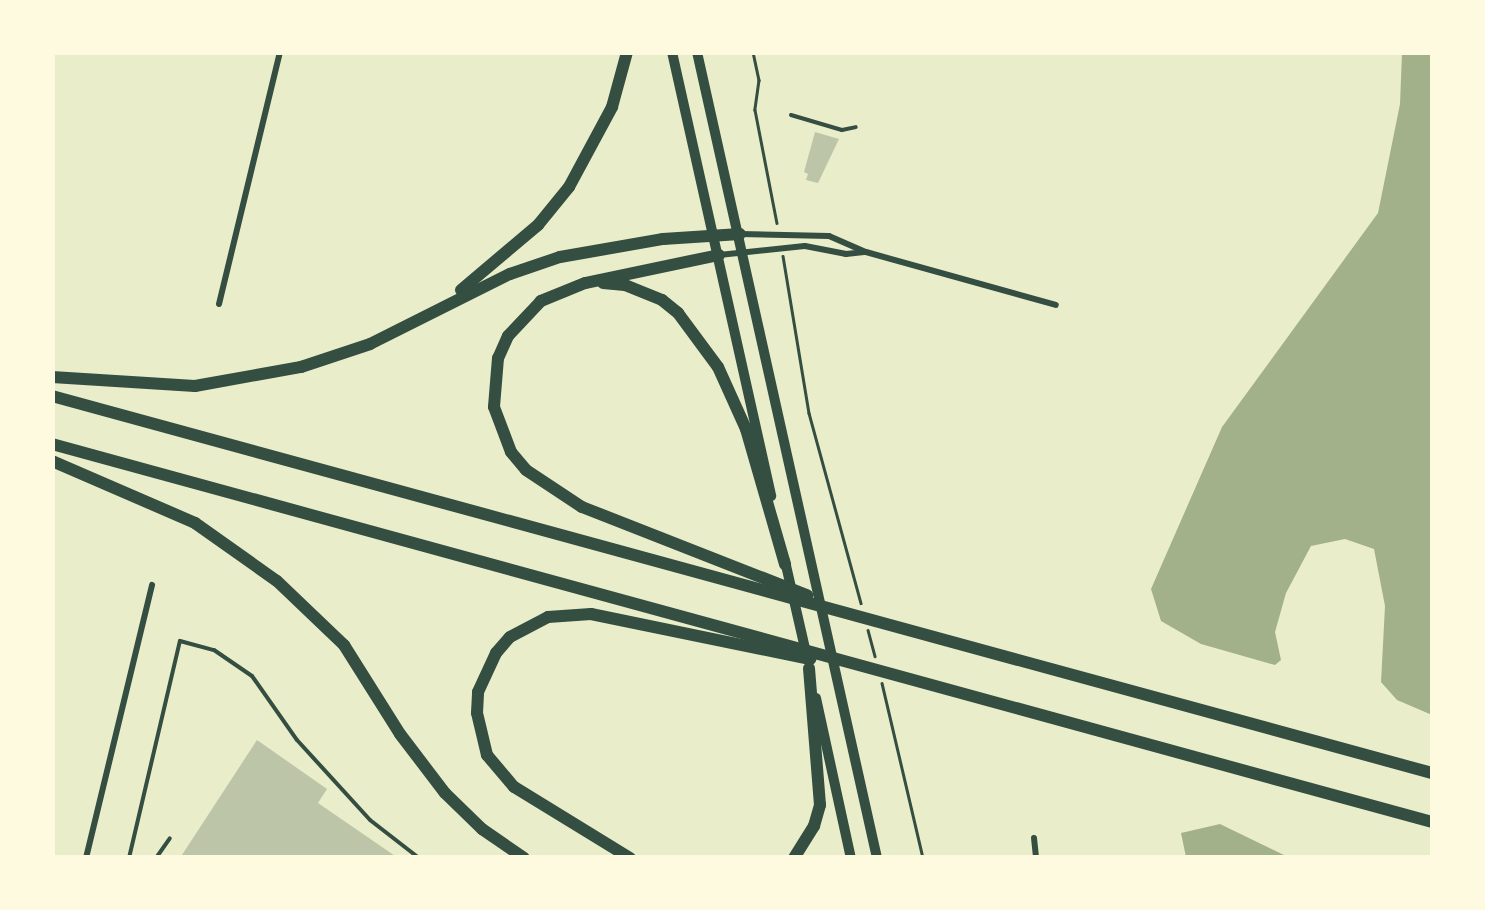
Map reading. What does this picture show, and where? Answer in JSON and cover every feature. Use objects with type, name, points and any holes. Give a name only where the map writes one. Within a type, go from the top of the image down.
[{"type":"highway","points":[[438,308],[488,271],[538,226],[569,187],[612,107],[627,52]]},
{"type":"highway","points":[[52,377],[158,387],[222,384],[301,367],[370,344],[438,308],[560,257],[611,246],[740,234]]},
{"type":"highway","points":[[719,254],[585,283],[541,302],[508,336],[493,382],[500,430],[526,470],[582,508],[889,626]]},
{"type":"highway","points":[[585,283],[644,291],[678,312],[699,338],[734,397],[786,564]]},
{"type":"highway","points":[[52,396],[1432,774]]},
{"type":"highway","points":[[52,444],[740,637],[1432,822]]},
{"type":"highway","points":[[52,461],[195,522],[277,580],[344,645],[400,734],[445,793],[482,829],[524,858]]},
{"type":"highway","points":[[630,858],[514,788],[499,773],[487,755],[476,714],[486,672],[496,653],[519,631],[548,617],[569,613],[740,637]]},
{"type":"highway","points":[[794,858],[814,826],[820,804],[809,668]]},
{"type":"main road","points":[[672,52],[851,858]]},
{"type":"main road","points":[[697,52],[877,858]]},
{"type":"street","points":[[219,304],[280,52]]},
{"type":"street","points":[[740,234],[829,236],[866,252],[1056,305]]},
{"type":"street","points":[[719,254],[781,248],[866,252]]},
{"type":"street","points":[[86,858],[152,584]]},
{"type":"street","points":[[1034,838],[1036,858]]},
{"type":"lane","points":[[790,115],[842,130],[856,127]]},
{"type":"lane","points":[[129,858],[180,640],[214,650],[252,676],[297,740],[358,806],[418,858]]},
{"type":"lane","points":[[156,858],[170,838]]},
{"type":"path","points":[[753,52],[759,80],[755,110],[779,232]]},
{"type":"path","points":[[781,248],[809,413],[841,522],[924,858]]},
{"type":"shaded area","points":[[1402,53],[1432,53],[1432,715],[1397,700],[1381,682],[1385,606],[1374,549],[1345,539],[1311,546],[1286,593],[1275,632],[1281,660],[1275,665],[1201,644],[1161,621],[1151,589],[1222,427],[1378,213],[1400,104]]},
{"type":"shaded area","points":[[1220,824],[1290,857],[1186,857],[1181,833]]},
{"type":"building","points":[[815,132],[839,139],[818,183],[806,180],[808,174],[804,172]]},
{"type":"building","points":[[257,740],[327,789],[318,803],[398,858],[180,858]]}]
